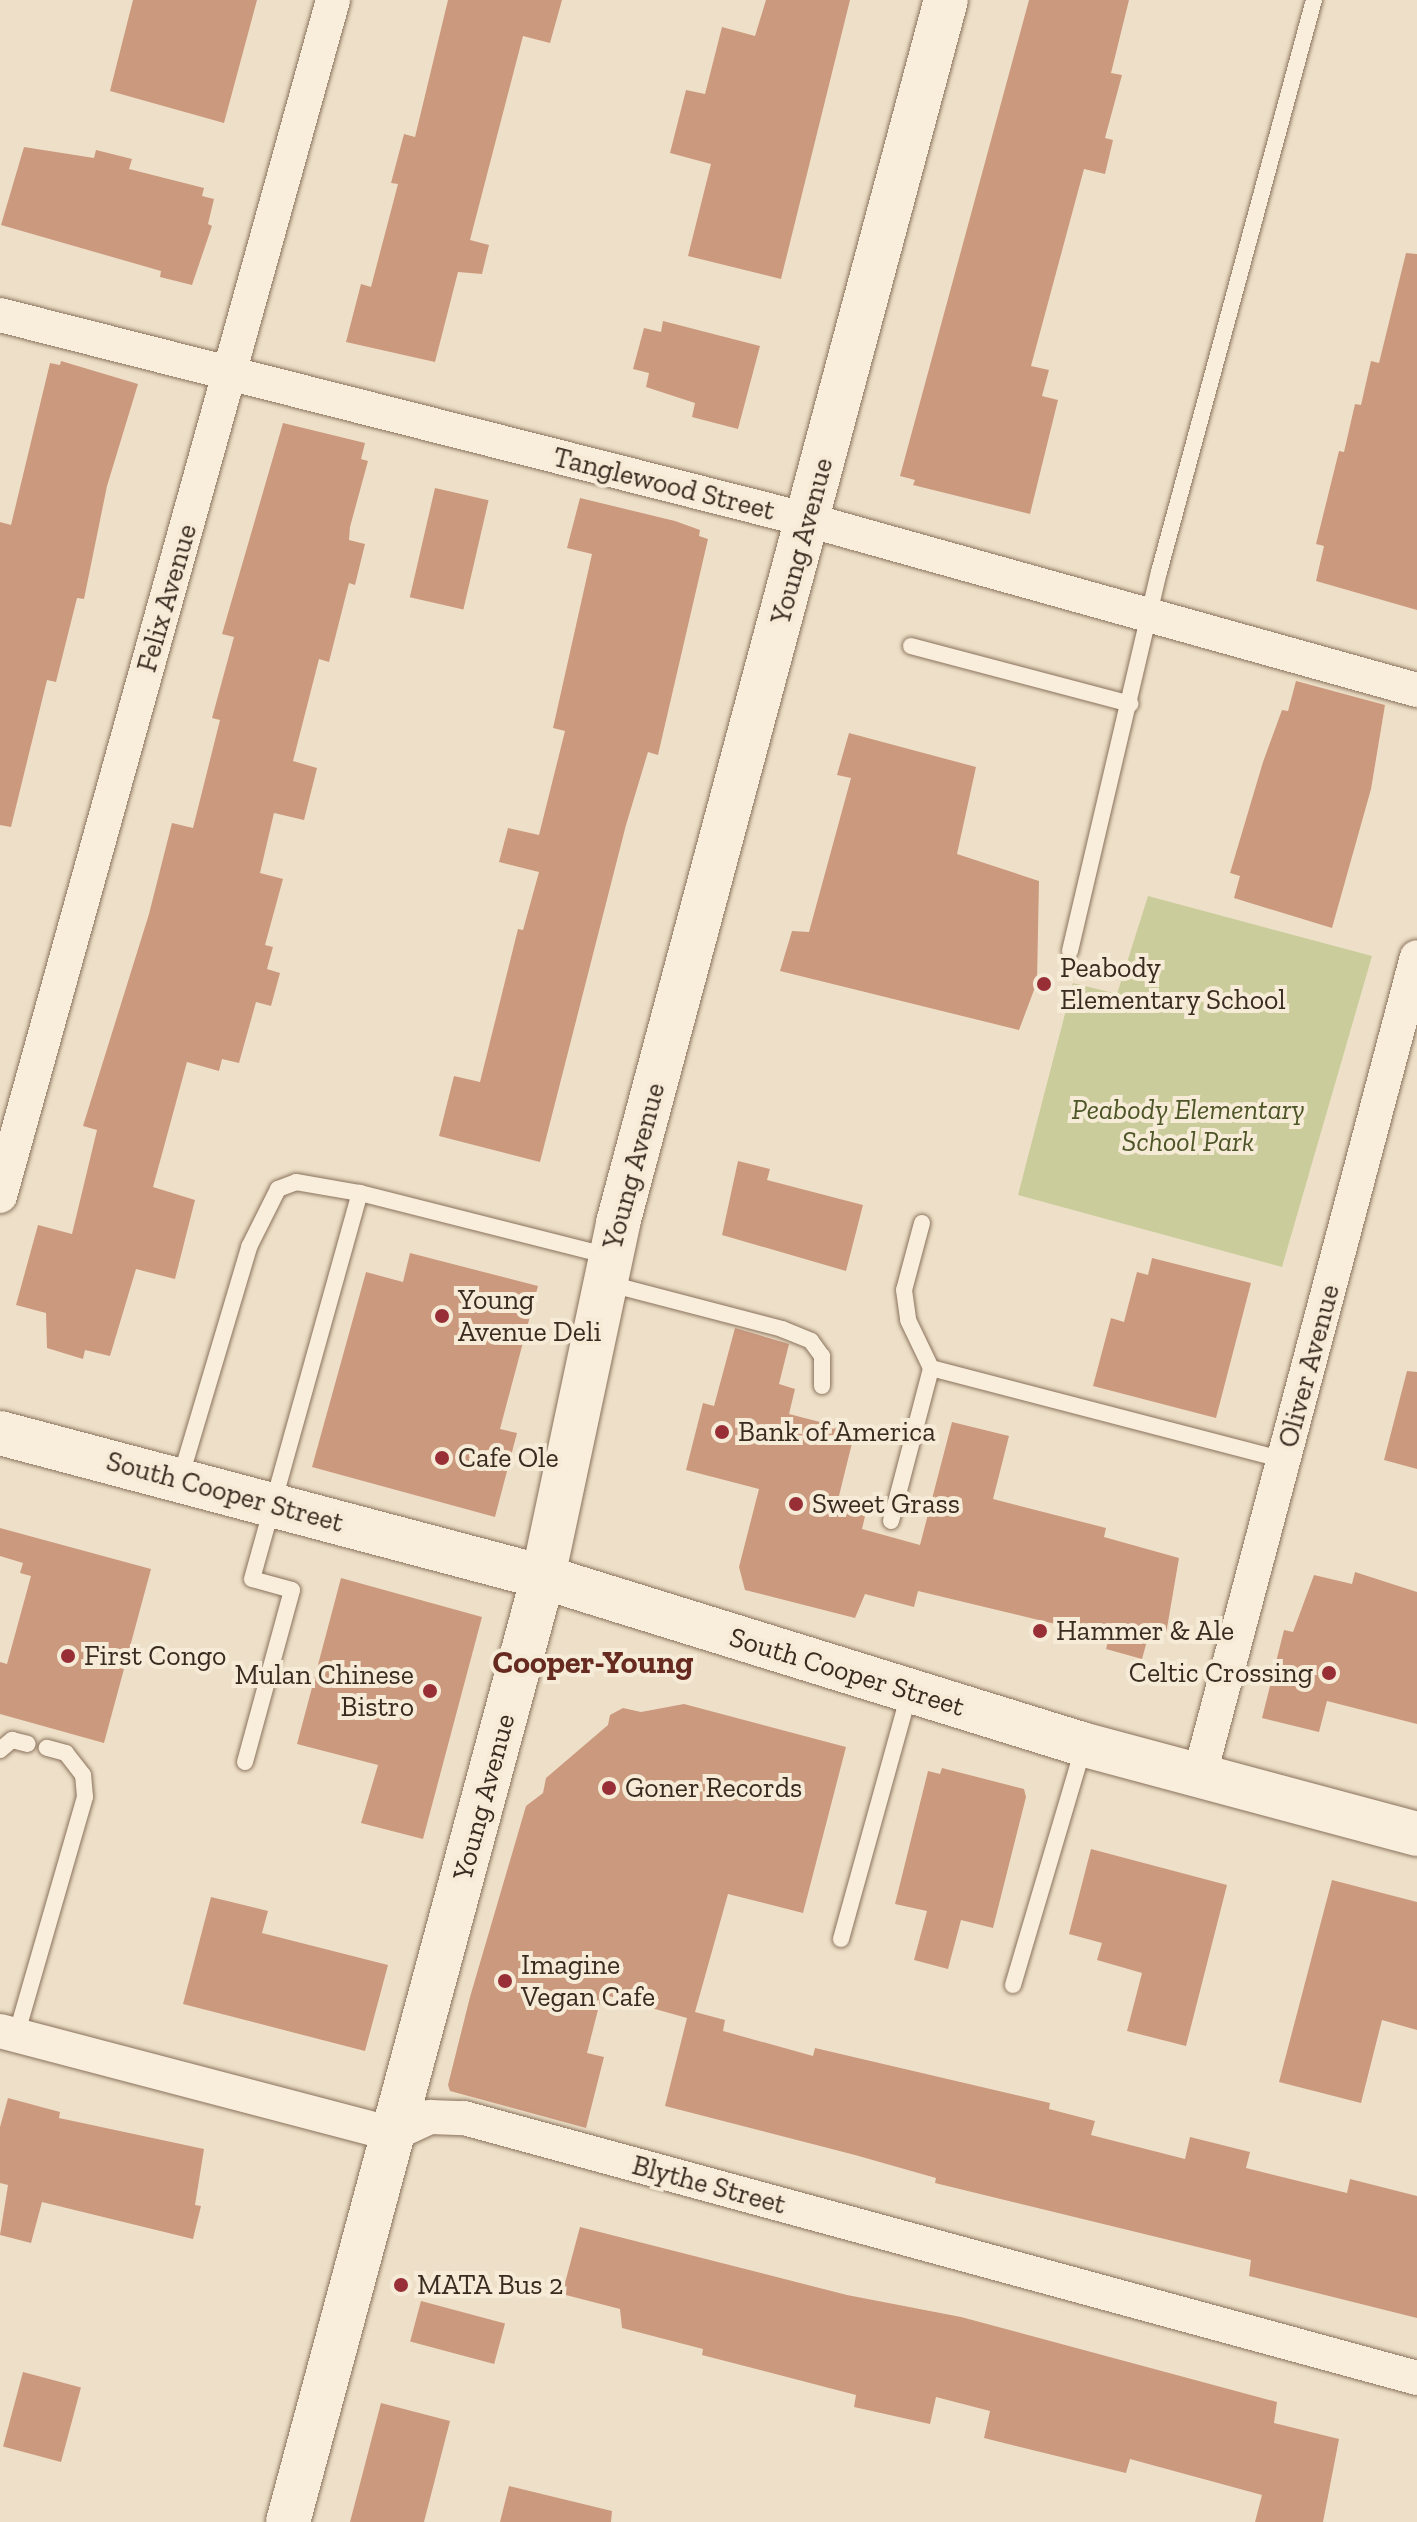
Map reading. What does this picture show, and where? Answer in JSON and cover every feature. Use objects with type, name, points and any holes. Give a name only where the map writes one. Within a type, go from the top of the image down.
[{"type":"street","name":"Felix Avenue","points":[[0,1196],[6,1148],[229,375],[333,0]]},
{"type":"street","name":"Young Avenue","points":[[288,2522],[543,1577],[608,1270],[946,0]]},
{"type":"street","name":"Tanglewood Street","points":[[0,315],[808,520],[1417,690]]},
{"type":"street","name":"Oliver Avenue","points":[[1200,1774],[1417,957]]},
{"type":"street","name":"South Cooper Street","points":[[0,1433],[543,1577],[1085,1745],[1417,1834]]},
{"type":"street","points":[[8,2034],[393,2134]]},
{"type":"street","name":"Blythe Street","points":[[393,2134],[430,2117],[464,2118],[1417,2378]]},
{"type":"lane","points":[[1070,951],[1206,393],[1314,0]]},
{"type":"lane","points":[[911,646],[1130,704]]},
{"type":"lane","points":[[180,1479],[249,1247],[278,1189],[296,1182],[360,1193],[608,1270],[811,1341],[822,1356],[822,1386]]},
{"type":"lane","points":[[245,1762],[292,1590],[252,1579],[360,1193]]},
{"type":"lane","points":[[891,1521],[931,1368],[908,1320],[904,1290],[922,1223]]},
{"type":"lane","points":[[931,1368],[1284,1460]]},
{"type":"lane","points":[[841,1939],[909,1692]]},
{"type":"lane","points":[[0,1750],[12,1740],[28,1744]]},
{"type":"lane","points":[[1013,1985],[1085,1745]]},
{"type":"lane","points":[[8,2034],[85,1797],[83,1775],[66,1753],[47,1748]]},
{"type":"green space","name":"Peabody Elementary School Park","points":[[1148,896],[1372,956],[1282,1267],[1018,1195],[1073,983],[1117,994]]},
{"type":"building","points":[[133,0],[257,0],[224,123],[110,91]]},
{"type":"building","points":[[448,0],[562,0],[550,43],[523,36],[470,240],[489,245],[482,274],[458,272],[435,362],[346,342],[361,284],[371,287],[398,184],[391,183],[404,134],[415,137]]},
{"type":"building","points":[[766,0],[850,0],[781,279],[688,256],[711,164],[670,153],[686,90],[705,94],[722,27],[755,36]]},
{"type":"building","points":[[1029,0],[1129,0],[1111,73],[1122,75],[1105,138],[1113,140],[1105,174],[1084,169],[1031,366],[1049,370],[1042,396],[1058,400],[1030,514],[913,485],[915,480],[900,476]]},
{"type":"building","points":[[24,147],[94,158],[96,150],[132,159],[129,169],[204,188],[202,196],[214,199],[208,224],[212,226],[192,285],[160,277],[161,271],[1,225]]},
{"type":"building","points":[[1406,253],[1417,254],[1417,610],[1316,581],[1324,546],[1316,544],[1339,451],[1344,452],[1355,404],[1361,405],[1371,361],[1379,363]]},
{"type":"building","points":[[663,321],[760,346],[738,429],[692,417],[695,403],[646,387],[649,373],[633,369],[644,328],[661,332]]},
{"type":"building","points":[[61,361],[138,384],[107,486],[84,599],[77,598],[56,682],[47,680],[11,827],[0,825],[0,522],[11,525],[50,363],[60,365]]},
{"type":"building","points":[[283,423],[365,443],[361,459],[368,461],[350,527],[349,540],[365,544],[355,585],[349,583],[329,662],[319,659],[293,761],[317,768],[304,820],[274,813],[260,873],[283,879],[265,945],[273,947],[267,969],[280,973],[271,1006],[256,1002],[239,1063],[222,1059],[219,1071],[187,1062],[153,1187],[195,1200],[175,1279],[136,1269],[110,1356],[85,1350],[83,1359],[47,1348],[46,1313],[16,1305],[38,1225],[72,1234],[97,1130],[83,1126],[149,914],[172,823],[193,828],[220,720],[212,718],[234,637],[222,634]]},
{"type":"building","points":[[435,488],[489,500],[463,610],[410,597]]},
{"type":"building","points":[[580,498],[675,521],[700,530],[699,536],[708,539],[658,755],[648,752],[626,825],[540,1162],[439,1136],[454,1076],[480,1082],[518,929],[523,930],[539,872],[499,862],[508,828],[539,835],[565,731],[553,728],[592,554],[567,548]]},
{"type":"building","points":[[1296,681],[1385,705],[1371,789],[1332,928],[1234,898],[1240,876],[1230,873],[1263,762],[1282,710],[1288,711]]},
{"type":"building","name":"Peabody Elementary School","points":[[849,733],[976,767],[957,854],[1039,881],[1037,982],[1019,1030],[780,971],[792,931],[809,932],[851,778],[837,775]]},
{"type":"building","points":[[738,1161],[770,1169],[767,1180],[863,1205],[846,1271],[722,1235]]},
{"type":"building","points":[[410,1253],[538,1286],[500,1429],[517,1433],[495,1517],[312,1467],[366,1272],[403,1282]]},
{"type":"building","points":[[1152,1258],[1251,1283],[1216,1418],[1093,1386],[1111,1318],[1124,1322],[1137,1272],[1148,1275]]},
{"type":"building","points":[[735,1328],[789,1344],[779,1384],[795,1389],[789,1414],[855,1431],[837,1504],[866,1512],[862,1529],[920,1545],[952,1422],[1009,1436],[993,1499],[1106,1528],[1104,1537],[1179,1558],[1166,1634],[1160,1633],[1157,1644],[1147,1641],[1142,1659],[1106,1649],[1109,1637],[918,1591],[914,1607],[865,1594],[855,1618],[745,1590],[739,1567],[759,1489],[686,1470],[703,1403],[714,1406]]},
{"type":"building","points":[[1407,1371],[1417,1372],[1417,1469],[1384,1460]]},
{"type":"building","name":"First Congo","points":[[0,1528],[151,1569],[104,1743],[0,1714],[0,1662],[7,1664],[31,1576],[20,1573],[23,1563],[0,1556]]},
{"type":"building","points":[[1355,1572],[1417,1592],[1417,1724],[1327,1701],[1319,1732],[1262,1718],[1284,1630],[1293,1632],[1314,1575],[1352,1584]]},
{"type":"building","points":[[341,1578],[482,1617],[423,1839],[361,1823],[378,1765],[297,1744]]},
{"type":"building","points":[[684,1704],[846,1747],[803,1913],[728,1894],[695,2012],[725,2020],[723,2031],[813,2056],[815,2048],[1050,2103],[1049,2109],[1095,2121],[1091,2135],[1185,2159],[1190,2137],[1250,2152],[1246,2168],[1347,2193],[1350,2179],[1417,2196],[1417,2318],[1249,2276],[1251,2260],[935,2183],[936,2178],[665,2106],[687,2018],[602,1994],[587,2053],[604,2057],[586,2128],[450,2091],[448,2085],[470,1997],[526,1806],[543,1793],[546,1778],[608,1725],[610,1715],[623,1708],[641,1712]]},
{"type":"building","points":[[942,1768],[1024,1789],[1026,1797],[993,1928],[961,1920],[948,1969],[914,1960],[927,1911],[895,1904],[928,1771],[940,1774]]},
{"type":"building","points":[[1091,1849],[1227,1885],[1186,2046],[1127,2031],[1142,1973],[1097,1960],[1102,1943],[1069,1934]]},
{"type":"building","points":[[1332,1880],[1417,1902],[1417,2030],[1382,2020],[1361,2103],[1279,2082]]},
{"type":"building","points":[[211,1897],[268,1911],[262,1933],[388,1965],[365,2051],[183,2004]]},
{"type":"building","points":[[8,2098],[60,2112],[59,2118],[204,2149],[195,2205],[201,2206],[193,2239],[42,2202],[31,2243],[0,2235],[8,2185],[0,2183],[0,2127]]},
{"type":"building","points":[[580,2227],[847,2295],[961,2317],[1277,2402],[1274,2423],[1339,2439],[1323,2522],[1255,2522],[1262,2495],[1130,2459],[1126,2473],[984,2438],[990,2411],[936,2397],[930,2424],[854,2407],[856,2395],[702,2355],[703,2349],[622,2328],[620,2309],[562,2294]]},
{"type":"building","points":[[421,2301],[505,2324],[494,2364],[410,2342]]},
{"type":"building","points":[[23,2372],[81,2388],[61,2462],[3,2446]]},
{"type":"building","points":[[381,2403],[450,2421],[424,2522],[350,2522]]},
{"type":"building","points":[[509,2486],[612,2511],[611,2522],[500,2522]]},
{"type":"place","name":"Peabody Elementary School","points":[[1044,984]]},
{"type":"place","name":"Young Avenue Deli","points":[[442,1316]]},
{"type":"place","name":"Bank of America","points":[[722,1432]]},
{"type":"place","name":"Cafe Ole","points":[[442,1458]]},
{"type":"place","name":"Sweet Grass","points":[[796,1504]]},
{"type":"place","name":"Hammer & Ale","points":[[1040,1631]]},
{"type":"place","name":"First Congo","points":[[68,1656]]},
{"type":"place","name":"Celtic Crossing","points":[[1329,1673]]},
{"type":"place","name":"Mulan Chinese Bistro","points":[[430,1691]]},
{"type":"place","name":"Goner Records","points":[[609,1788]]},
{"type":"place","name":"Imagine Vegan Cafe","points":[[505,1981]]},
{"type":"place","name":"MATA Bus 2","points":[[401,2285]]},
{"type":"district","name":"Cooper-Young","points":[[593,1662]]}]
